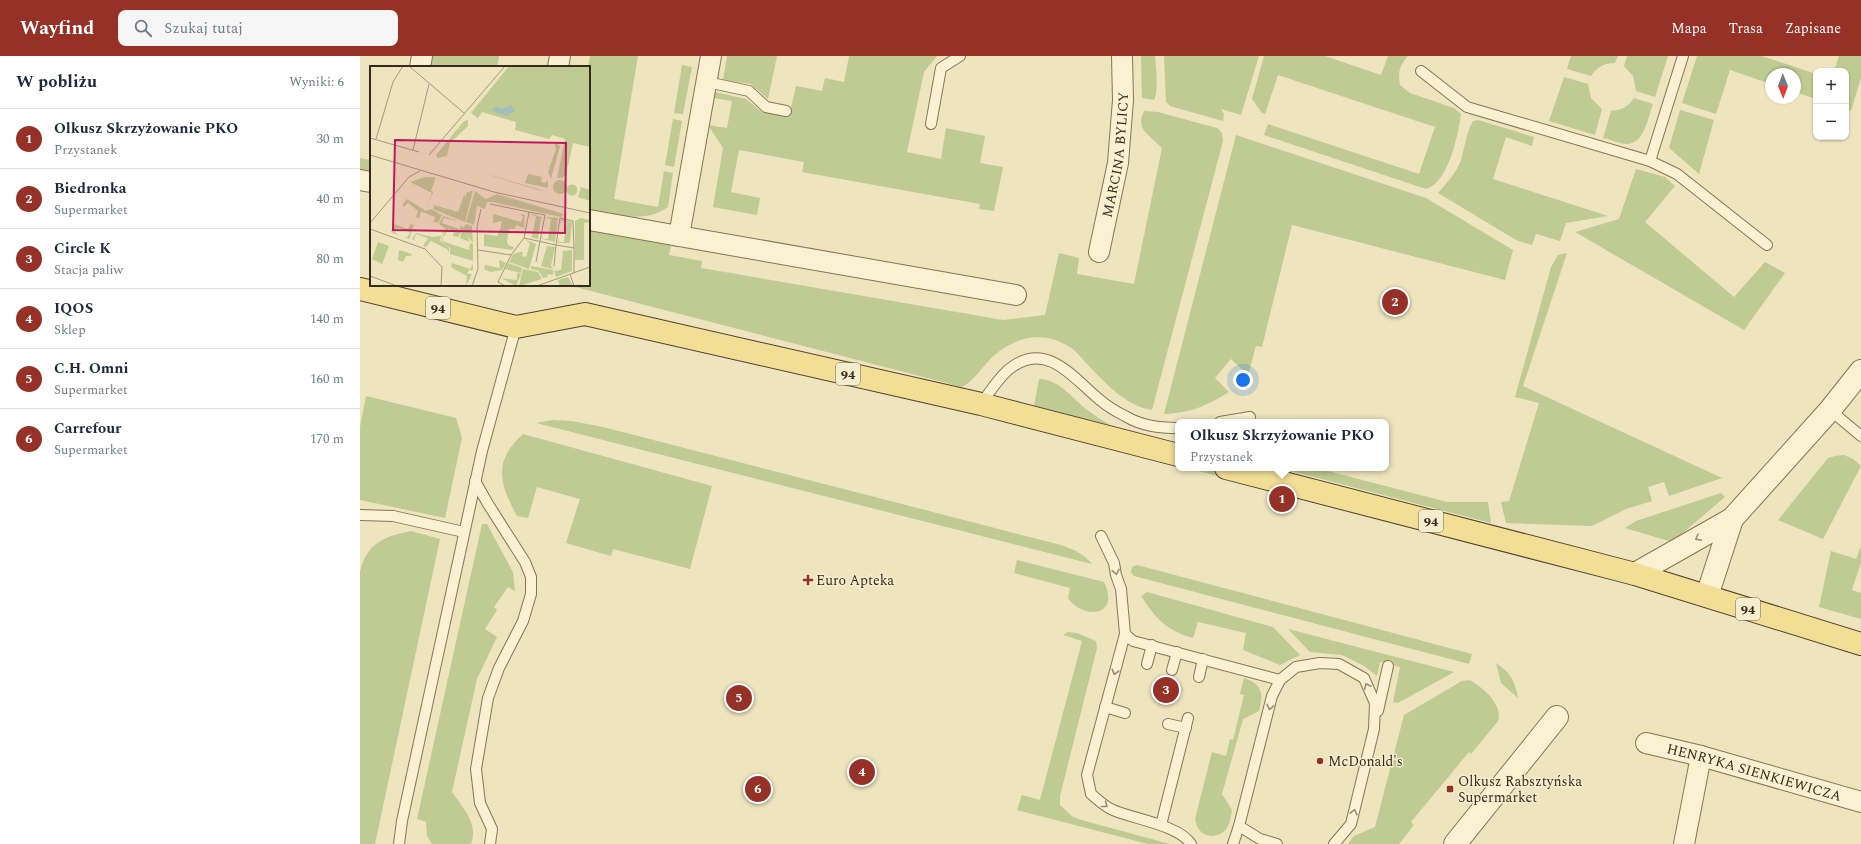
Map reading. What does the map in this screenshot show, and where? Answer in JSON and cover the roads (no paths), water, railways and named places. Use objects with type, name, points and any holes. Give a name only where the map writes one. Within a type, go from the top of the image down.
[{"type":"main road","name":"94","points":[[360,289],[516,327],[585,314],[980,404],[1175,454]]},
{"type":"main road","name":"94","points":[[1238,471],[1635,574],[1861,644]]},
{"type":"street","points":[[420,66],[422,56]]},
{"type":"street","points":[[558,66],[560,56]]},
{"type":"street","points":[[679,236],[711,56]]},
{"type":"street","name":"MARCINA BYLICY","points":[[1099,252],[1118,163],[1124,100],[1122,56]]},
{"type":"street","points":[[360,180],[370,182]]},
{"type":"street","points":[[590,220],[1016,295]]},
{"type":"street","points":[[1635,574],[1732,519],[1830,410],[1861,371]]},
{"type":"street","points":[[1707,596],[1732,519]]},
{"type":"street","points":[[1455,844],[1557,717]]},
{"type":"street","name":"HENRYKA SIENKIEWICZA","points":[[1646,743],[1701,756],[1861,802]]},
{"type":"street","points":[[1684,844],[1701,756]]},
{"type":"lane","points":[[931,124],[941,68],[960,56]]},
{"type":"lane","points":[[1650,162],[1683,56]]},
{"type":"lane","points":[[1421,71],[1467,106],[1650,162],[1677,174],[1767,245]]},
{"type":"lane","points":[[707,82],[749,91],[766,107],[786,111]]},
{"type":"lane","points":[[399,844],[402,821],[475,481],[516,327]]},
{"type":"lane","points":[[980,404],[1011,367],[1025,360],[1038,358],[1060,365],[1100,400],[1126,417],[1154,428],[1175,428]]},
{"type":"lane","points":[[1830,410],[1861,436]]},
{"type":"lane","points":[[1235,419],[1250,416]]},
{"type":"lane","points":[[475,481],[525,562],[531,577],[531,594],[523,621],[499,668],[488,698],[476,769],[480,802],[492,829],[490,844]]},
{"type":"lane","points":[[360,515],[393,516],[464,532]]},
{"type":"lane","points":[[1102,536],[1114,563],[1121,589],[1125,634],[1087,775],[1091,794],[1112,810],[1160,825],[1187,838],[1190,844]]},
{"type":"lane","points":[[1125,634],[1134,641],[1280,680]]},
{"type":"lane","points":[[1147,664],[1152,645]]},
{"type":"lane","points":[[1172,670],[1177,652]]},
{"type":"lane","points":[[1199,677],[1203,659]]},
{"type":"lane","points":[[1233,844],[1240,826],[1272,696],[1280,680],[1296,667],[1320,662],[1339,664],[1364,678],[1375,703],[1374,729]]},
{"type":"lane","points":[[1334,844],[1351,824],[1388,666]]},
{"type":"lane","points":[[1105,707],[1125,713]]},
{"type":"lane","points":[[1160,825],[1188,718]]},
{"type":"lane","points":[[1168,724],[1186,728]]},
{"type":"lane","points":[[1240,826],[1260,839],[1277,844]]},
{"type":"place","name":"Biedronka","points":[[1395,302]]},
{"type":"place","name":"Olkusz Skrzyżowanie PKO","points":[[1282,499]]},
{"type":"place","name":"Euro Apteka","points":[[808,580]]},
{"type":"place","name":"Circle K","points":[[1166,690]]},
{"type":"place","name":"C.H. Omni","points":[[739,698]]},
{"type":"place","name":"McDonald's","points":[[1320,761]]},
{"type":"place","name":"IQOS","points":[[862,772]]},
{"type":"place","name":"Carrefour","points":[[758,789]]},
{"type":"place","name":"Olkusz Rabsztyńska Supermarket","points":[[1450,789]]}]
